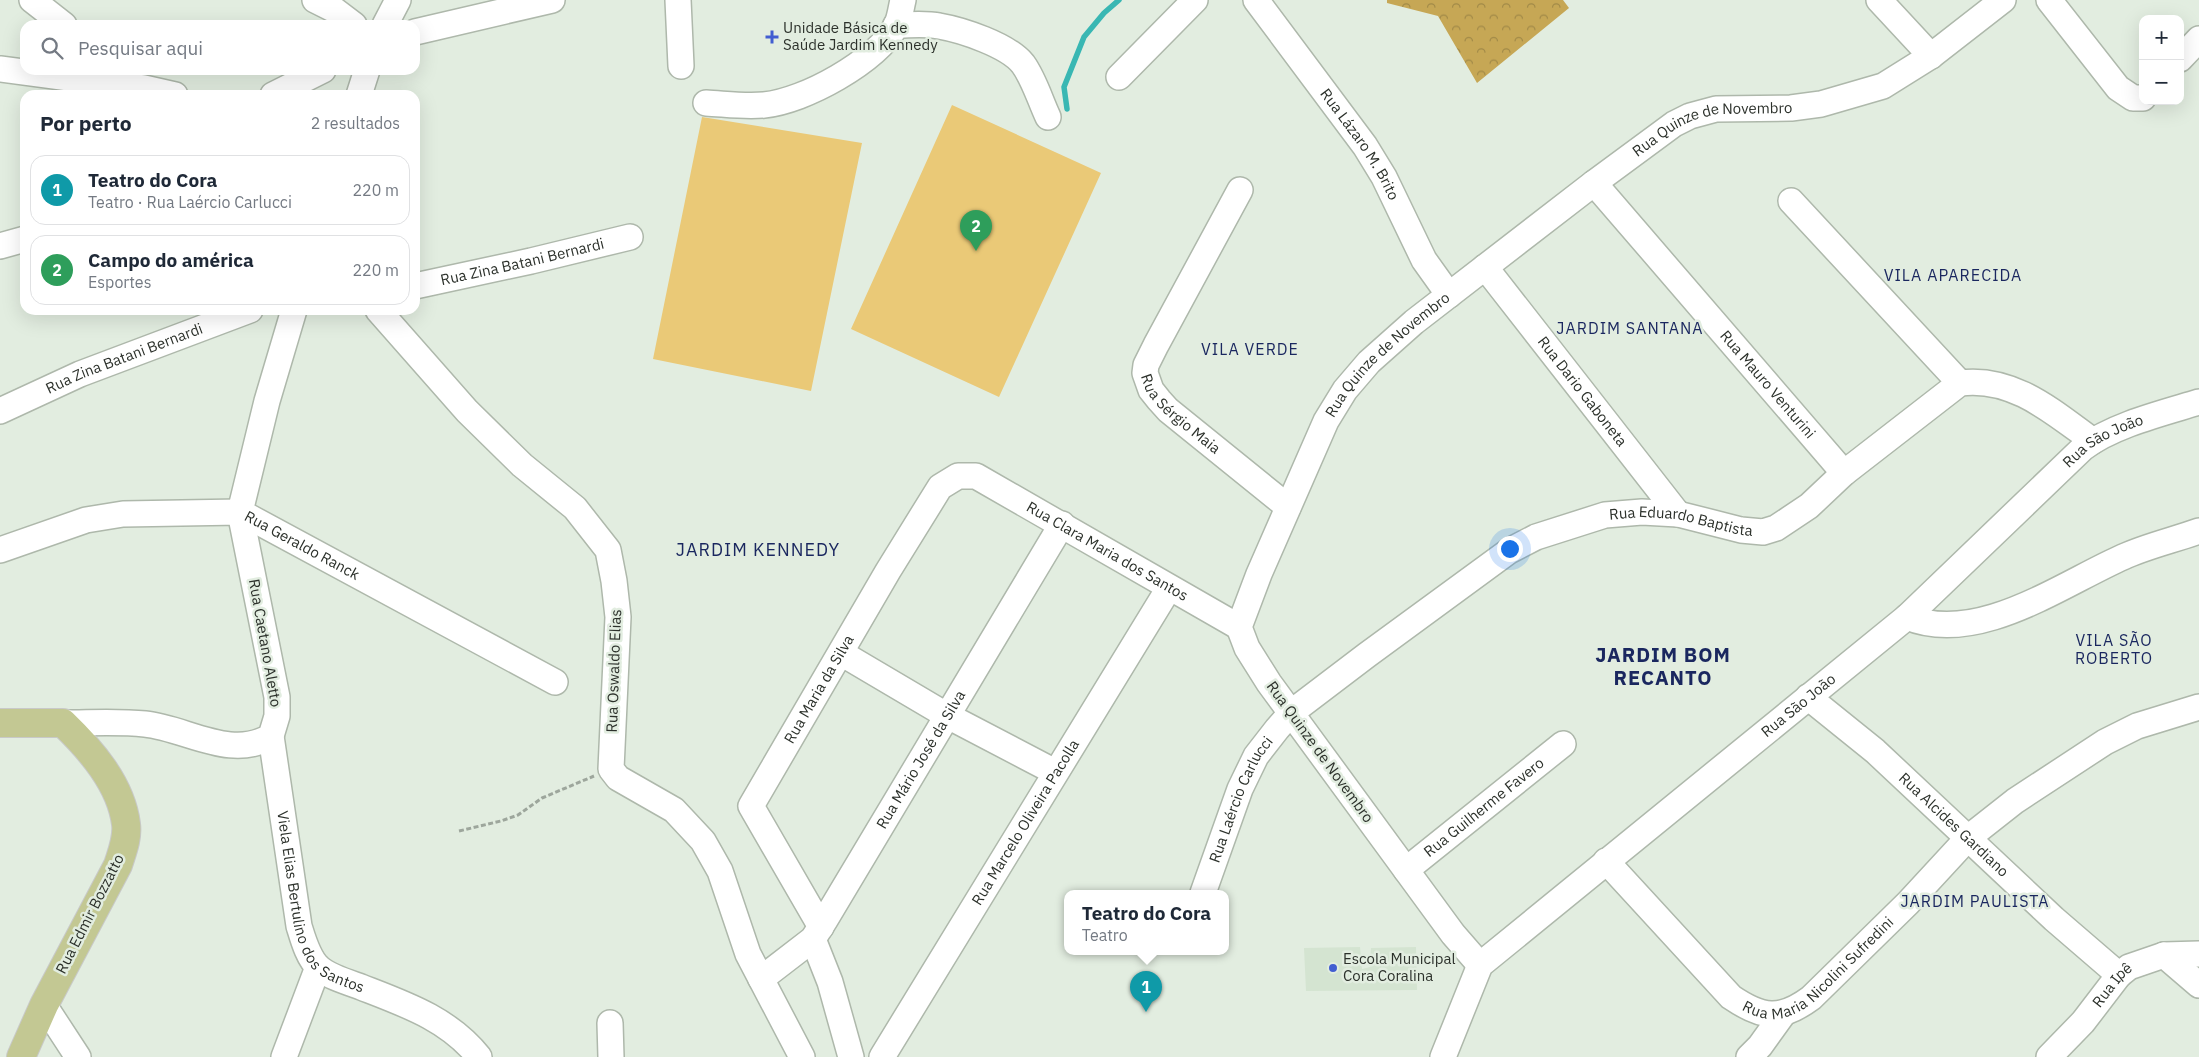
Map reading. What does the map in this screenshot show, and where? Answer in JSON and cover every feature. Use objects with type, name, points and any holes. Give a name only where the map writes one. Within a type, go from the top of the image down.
[{"type":"main road","points":[[0,723],[63,723]]},
{"type":"main road","name":"Rua Edmir Bozzatto","points":[[22,1057],[44,1005],[118,865],[125,844],[126,824],[118,796],[101,766],[84,743],[63,723]]},
{"type":"street","points":[[32,0],[58,20]]},
{"type":"street","points":[[315,0],[333,9],[347,20]]},
{"type":"street","points":[[387,20],[398,0]]},
{"type":"street","points":[[420,31],[552,0]]},
{"type":"street","points":[[678,0],[681,66]]},
{"type":"street","points":[[706,103],[764,106],[796,98],[837,79],[872,53],[896,26],[903,0]]},
{"type":"street","points":[[1119,77],[1195,0]]},
{"type":"street","name":"Rua Lázaro M. Brito","points":[[1256,0],[1365,146],[1384,177],[1424,260],[1449,295]]},
{"type":"street","points":[[1879,0],[1931,56]]},
{"type":"street","name":"Rua Quinze de Novembro","points":[[1480,966],[1453,934],[1257,666],[1239,628],[1288,507],[1326,421],[1345,390],[1369,362],[1414,322],[1659,134],[1690,116],[1716,109],[1770,110],[1821,104],[1883,86],[1931,56],[2003,0]]},
{"type":"street","points":[[2049,0],[2118,88],[2133,98],[2139,98]]},
{"type":"street","points":[[896,26],[938,25],[968,34],[1003,49],[1022,64],[1048,117]]},
{"type":"street","points":[[2184,55],[2199,39]]},
{"type":"street","points":[[0,69],[20,72]]},
{"type":"street","points":[[45,75],[153,90]]},
{"type":"street","points":[[127,75],[144,88]]},
{"type":"street","points":[[284,90],[313,75]]},
{"type":"street","points":[[361,90],[365,75]]},
{"type":"street","name":"Rua Mauro Venturini","points":[[1594,183],[1844,473]]},
{"type":"street","name":"Rua Sérgio Maia","points":[[1240,190],[1156,345],[1146,365],[1145,373],[1151,390],[1168,410],[1288,507]]},
{"type":"street","points":[[1791,200],[1960,383],[1978,381],[2006,387],[2029,397],[2093,441]]},
{"type":"street","name":"Rua Zina Batani Bernardi","points":[[420,285],[630,237]]},
{"type":"street","points":[[0,246],[20,240]]},
{"type":"street","name":"Rua Dario Gaboneta","points":[[1485,267],[1678,514]]},
{"type":"street","name":"Rua Zina Batani Bernardi","points":[[0,411],[80,374],[237,315]]},
{"type":"street","name":"Rua Caetano Aletto","points":[[272,736],[277,716],[277,697],[240,512],[267,401],[293,315]]},
{"type":"street","name":"Rua Oswaldo Elias","points":[[382,315],[467,411],[522,464],[576,508],[608,550],[618,618],[611,770]]},
{"type":"street","name":"Rua Eduardo Baptista","points":[[1292,712],[1448,593],[1516,547],[1536,537],[1567,525],[1605,515],[1642,512],[1678,514],[1741,530],[1763,532],[1776,528],[1809,506],[1844,473],[1960,383]]},
{"type":"street","name":"Rua São João","points":[[1444,1057],[1480,966],[1907,617],[2020,508],[2093,441],[2136,423],[2199,402]]},
{"type":"street","name":"Rua Maria da Silva","points":[[851,1057],[817,933],[751,806],[940,486],[958,476],[976,476]]},
{"type":"street","name":"Rua Clara Maria dos Santos","points":[[976,476],[1239,628]]},
{"type":"street","name":"Rua Geraldo Ranck","points":[[0,550],[86,520],[123,514],[240,512],[555,682]]},
{"type":"street","name":"Rua Mário José da Silva","points":[[762,979],[817,933],[1062,524]]},
{"type":"street","points":[[1907,617],[1922,624],[1941,625],[1970,623],[2004,615],[2125,556],[2199,531]]},
{"type":"street","name":"Rua Marcelo Oliveira Pacolla","points":[[882,1057],[1169,588]]},
{"type":"street","points":[[841,653],[946,715],[1055,772]]},
{"type":"street","name":"Rua Alcides Gardiano","points":[[1808,697],[1875,752],[2054,919],[2119,974]]},
{"type":"street","name":"Rua Maria Nicolini Sufredini","points":[[1606,862],[1731,997],[1749,1009],[1768,1014],[1783,1014],[1796,1009],[1811,998],[1908,904],[1968,838],[2016,801],[2105,742],[2136,726],[2199,707]]},
{"type":"street","name":"Rua Laércio Carlucci","points":[[1204,890],[1240,789],[1256,756],[1292,712]]},
{"type":"street","points":[[63,723],[145,724],[227,745],[260,744],[272,736]]},
{"type":"street","name":"Viela Elias Bertulino dos Santos","points":[[272,736],[299,926],[305,945],[318,967],[332,976],[418,1009],[462,1038],[479,1057]]},
{"type":"street","name":"Rua Guilherme Favero","points":[[1406,870],[1563,744]]},
{"type":"street","points":[[611,770],[618,778],[674,810],[704,841],[720,871],[748,954],[802,1057]]},
{"type":"street","name":"Rua Ipê","points":[[2049,1057],[2083,1022],[2119,974],[2129,966],[2164,955],[2199,954]]},
{"type":"street","points":[[2164,955],[2199,985]]},
{"type":"street","points":[[286,1050],[318,967]]},
{"type":"street","points":[[44,1005],[78,1057]]},
{"type":"street","points":[[1749,1057],[1760,1046],[1783,1014]]},
{"type":"street","points":[[610,1023],[611,1057]]},
{"type":"path","points":[[459,831],[518,815],[542,798],[611,770]]},
{"type":"shaded area","points":[[952,105],[1101,173],[999,397],[851,329]]},
{"type":"shaded area","points":[[702,117],[862,143],[811,391],[653,359]]},
{"type":"shaded area","name":"Escola Municipal Cora Coralina","points":[[1360,947],[1362,969],[1370,967],[1371,948],[1416,947],[1417,990],[1306,991],[1304,948]]},
{"type":"green space","points":[[1387,0],[1563,0],[1569,8],[1477,83],[1438,16],[1387,3]]},
{"type":"waterway","points":[[1067,109],[1064,87],[1084,37],[1104,13],[1119,0]]},
{"type":"place","name":"Unidade Básica de Saúde Jardim Kennedy","points":[[772,37]]},
{"type":"place","name":"Campo do américa","points":[[976,251]]},
{"type":"place","name":"Escola Municipal Cora Coralina","points":[[1333,968]]},
{"type":"place","name":"Teatro do Cora","points":[[1146,1012]]},
{"type":"district","name":"VILA APARECIDA","points":[[1953,275]]},
{"type":"district","name":"JARDIM SANTANA","points":[[1630,328]]},
{"type":"district","name":"VILA VERDE","points":[[1250,349]]},
{"type":"district","name":"JARDIM KENNEDY","points":[[758,550]]},
{"type":"district","name":"VILA SÃO ROBERTO","points":[[2114,649]]},
{"type":"district","name":"JARDIM BOM RECANTO","points":[[1663,666]]},
{"type":"district","name":"JARDIM PAULISTA","points":[[1975,901]]}]
